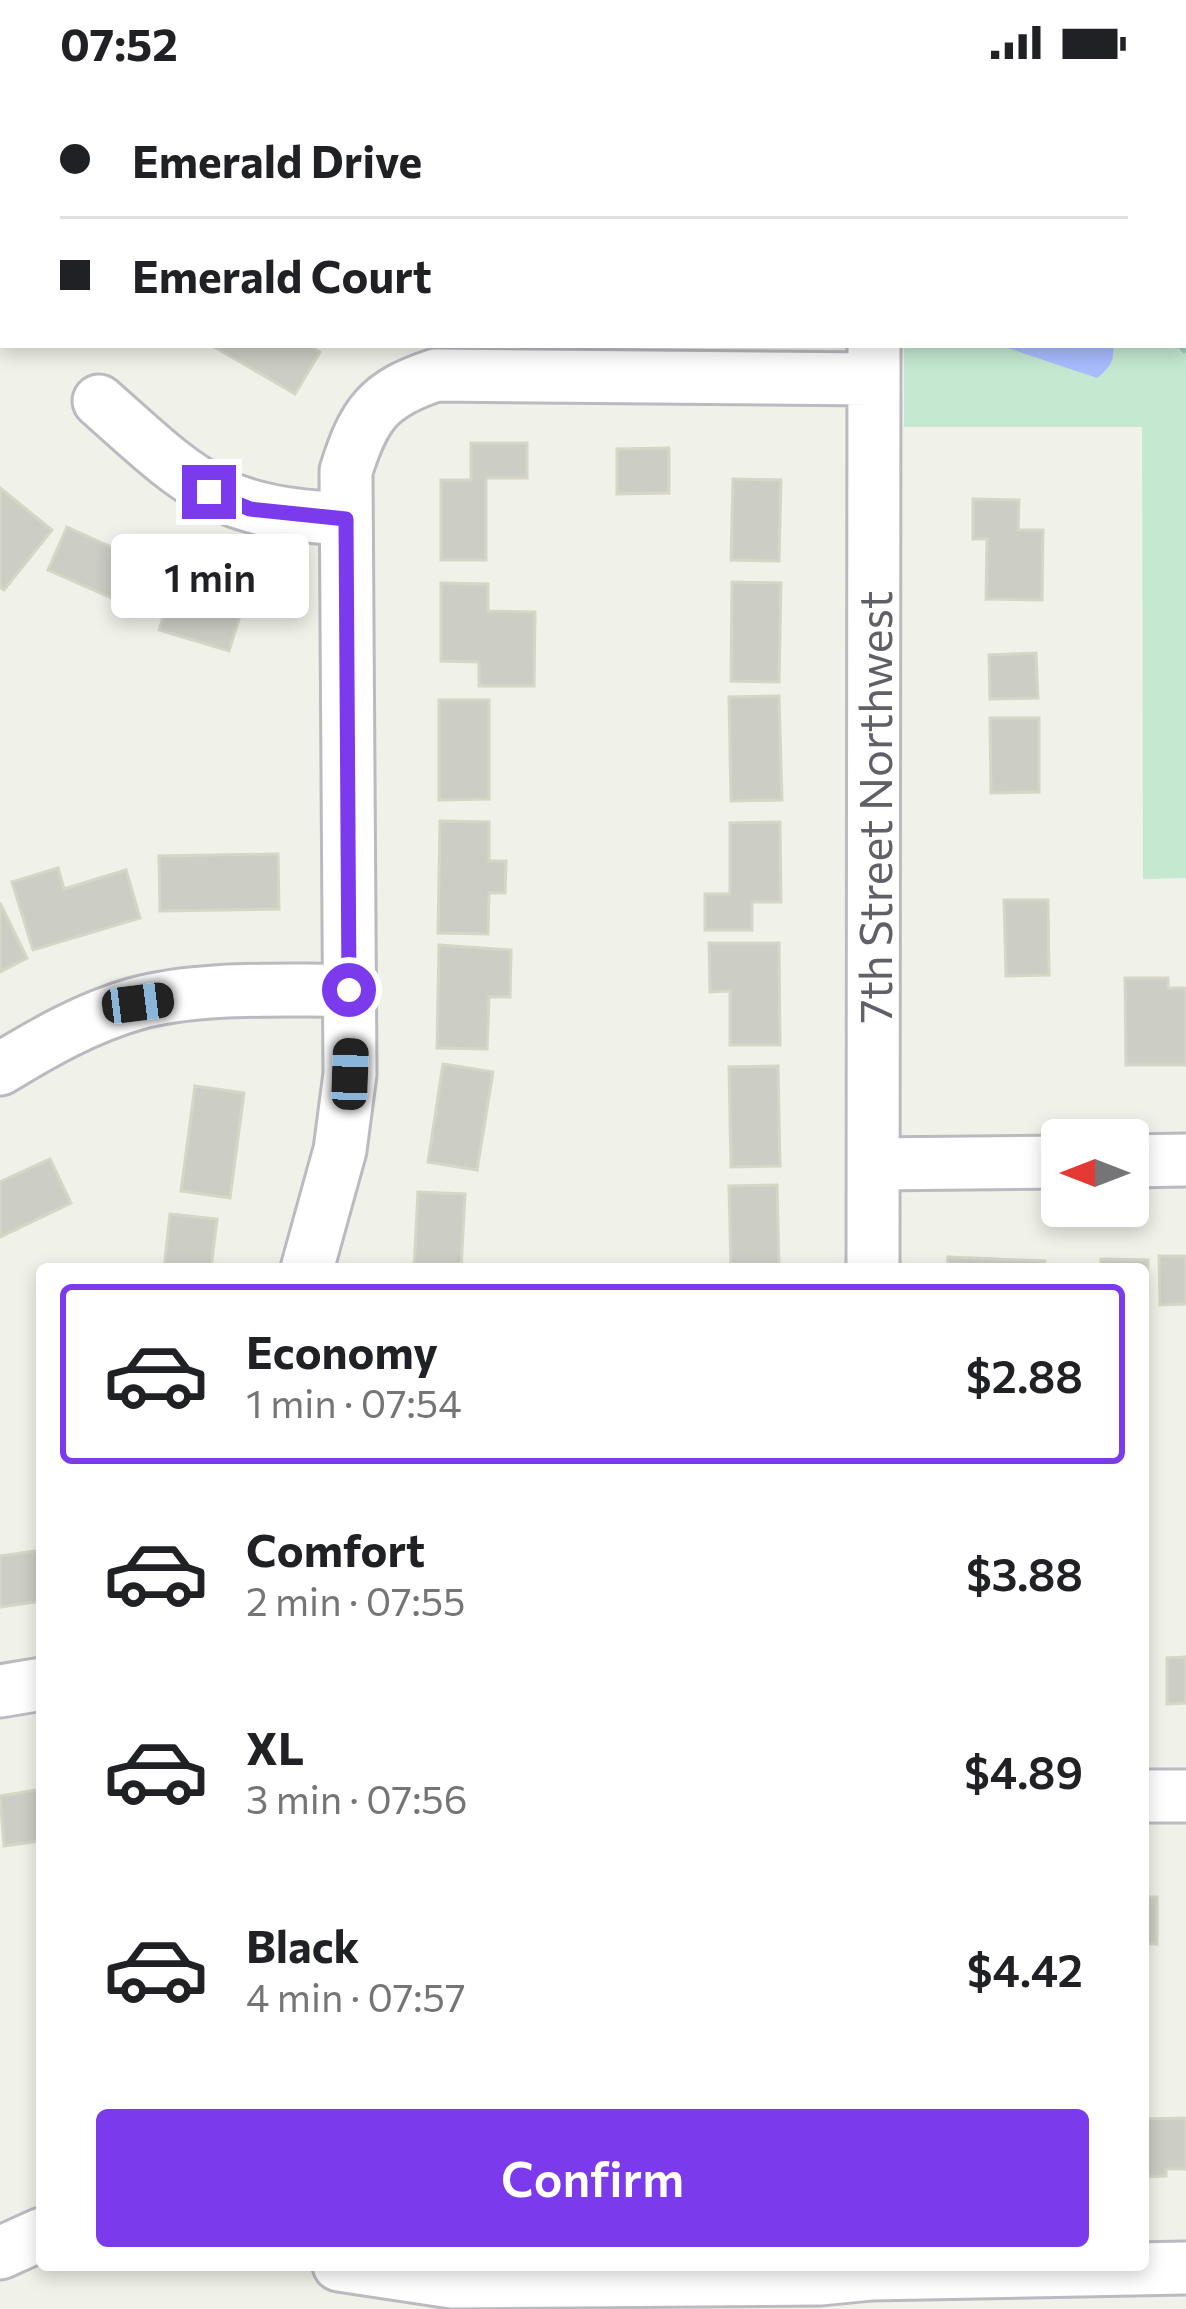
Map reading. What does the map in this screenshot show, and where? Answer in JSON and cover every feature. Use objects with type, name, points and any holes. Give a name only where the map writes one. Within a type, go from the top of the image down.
[{"type":"street","points":[[310,1263],[340,1150],[350,1074],[346,471],[367,416],[388,396],[436,376],[873,362]]},
{"type":"street","name":"7th Street Northwest","points":[[872,1263],[873,362]]},
{"type":"street","points":[[99,401],[172,467],[209,492],[250,509],[346,519]]},
{"type":"street","points":[[0,1069],[79,1024],[138,1003],[261,991],[349,990]]},
{"type":"street","points":[[1149,1161],[1186,1160]]},
{"type":"street","points":[[873,1164],[1041,1162]]},
{"type":"street","points":[[0,1691],[36,1685]]},
{"type":"street","points":[[1149,1796],[1186,1796]]},
{"type":"street","points":[[0,2253],[36,2237]]},
{"type":"street","points":[[1149,2270],[1186,2268]]},
{"type":"street","points":[[379,2271],[452,2282],[820,2279],[871,2283],[1123,2271]]},
{"type":"green space","points":[[904,348],[1186,348],[1186,878],[1143,879],[1142,427],[904,427]]},
{"type":"water","points":[[1008,348],[1113,348],[1110,364],[1097,378]]},
{"type":"building","points":[[216,348],[313,348],[320,352],[295,394]]},
{"type":"building","points":[[471,443],[527,443],[527,478],[486,478],[486,560],[441,560],[441,480],[471,480]]},
{"type":"building","points":[[669,448],[669,493],[617,494],[617,449]]},
{"type":"building","points":[[733,479],[781,480],[779,561],[731,560]]},
{"type":"building","points":[[0,488],[52,530],[4,590],[0,587]]},
{"type":"building","points":[[973,499],[1019,500],[1018,530],[1043,530],[1042,600],[986,599],[987,539],[973,539]]},
{"type":"building","points":[[67,527],[158,568],[139,610],[48,570]]},
{"type":"building","points":[[732,582],[781,583],[779,682],[731,681]]},
{"type":"building","points":[[441,583],[488,584],[488,611],[535,612],[534,686],[479,686],[479,662],[441,661]]},
{"type":"building","points":[[174,584],[243,606],[229,651],[159,630]]},
{"type":"building","points":[[1036,653],[1038,698],[990,699],[989,655]]},
{"type":"building","points":[[779,696],[782,800],[731,801],[729,697]]},
{"type":"building","points":[[439,700],[489,700],[489,799],[439,800]]},
{"type":"building","points":[[990,718],[1039,718],[1039,792],[991,793]]},
{"type":"building","points":[[440,821],[489,822],[489,861],[506,861],[505,893],[489,893],[488,934],[438,933]]},
{"type":"building","points":[[780,822],[781,902],[752,902],[752,930],[705,930],[705,894],[730,894],[730,823]]},
{"type":"building","points":[[278,854],[279,909],[160,911],[159,856]]},
{"type":"building","points":[[58,868],[64,889],[126,870],[140,918],[33,950],[12,882]]},
{"type":"building","points":[[1004,900],[1048,900],[1049,975],[1006,976]]},
{"type":"building","points":[[0,903],[27,958],[0,972]]},
{"type":"building","points":[[709,943],[779,943],[780,1045],[730,1045],[730,991],[710,992]]},
{"type":"building","points":[[439,945],[511,950],[510,997],[489,997],[487,1049],[437,1048]]},
{"type":"building","points":[[1125,978],[1168,978],[1168,988],[1186,988],[1186,1065],[1126,1065]]},
{"type":"building","points":[[443,1064],[493,1072],[477,1170],[428,1162]]},
{"type":"building","points":[[778,1066],[780,1166],[731,1167],[729,1067]]},
{"type":"building","points":[[195,1086],[244,1093],[230,1198],[181,1191]]},
{"type":"building","points":[[50,1159],[71,1203],[0,1237],[0,1182]]},
{"type":"building","points":[[777,1185],[779,1263],[731,1263],[729,1186]]},
{"type":"building","points":[[418,1192],[465,1194],[461,1263],[414,1263]]},
{"type":"building","points":[[170,1214],[217,1219],[212,1263],[165,1263]]},
{"type":"building","points":[[1159,1256],[1186,1256],[1186,1304],[1160,1305]]},
{"type":"building","points":[[948,1257],[1045,1261],[1045,1263],[948,1263]]},
{"type":"building","points":[[1101,1259],[1148,1260],[1148,1263],[1101,1263]]},
{"type":"building","points":[[36,1551],[36,1602],[0,1607],[0,1556]]},
{"type":"building","points":[[1186,1657],[1186,1703],[1167,1704],[1167,1658]]},
{"type":"building","points":[[36,1790],[36,1842],[4,1846],[0,1796]]},
{"type":"building","points":[[1149,1897],[1157,1897],[1157,1944],[1149,1944]]},
{"type":"building","points":[[1186,2118],[1186,2169],[1166,2169],[1166,2176],[1149,2177],[1149,2119]]},
{"type":"route","points":[[209,492],[250,509],[346,519],[349,990]]}]
